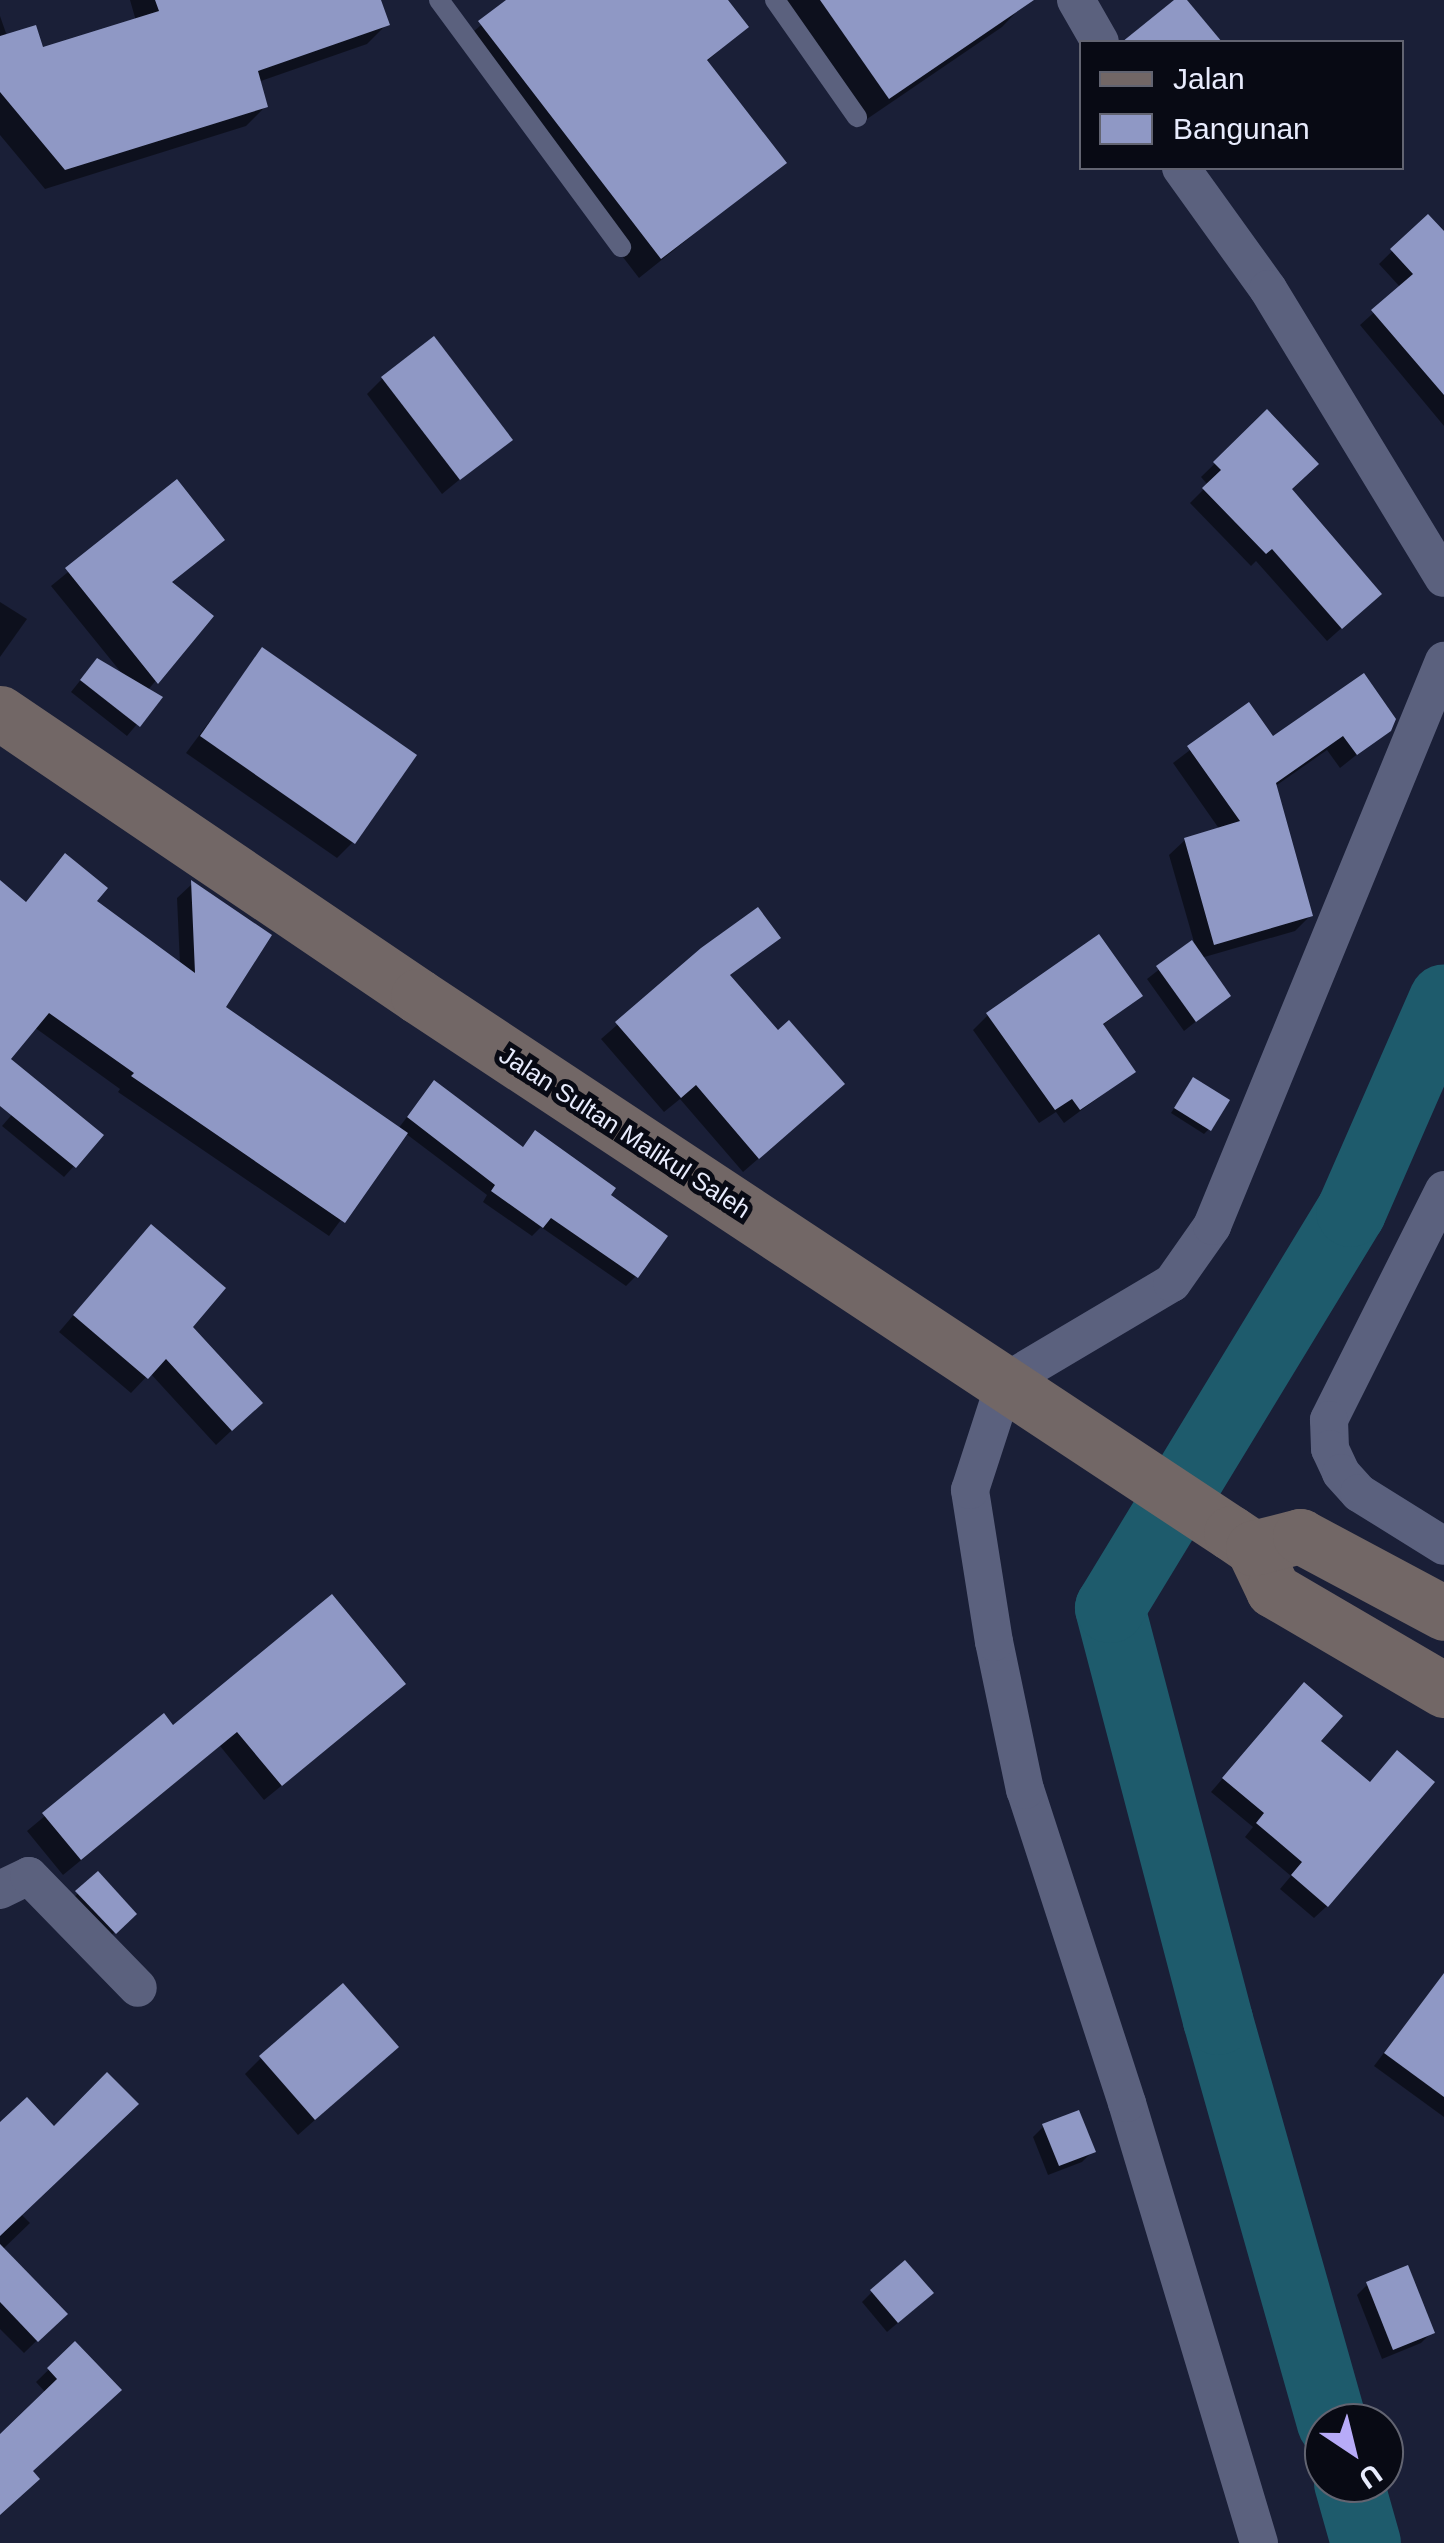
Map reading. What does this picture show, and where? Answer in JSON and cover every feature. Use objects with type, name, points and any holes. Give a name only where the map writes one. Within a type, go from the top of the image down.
[{"type":"main road","name":"Jalan Sultan Malikul Saleh","points":[[0,713],[418,996],[1242,1540],[1272,1590],[1444,1690]]},
{"type":"main road","points":[[1242,1540],[1300,1536],[1444,1613]]},
{"type":"street","points":[[1076,0],[1099,40]]},
{"type":"street","points":[[1182,170],[1268,289],[1444,578]]},
{"type":"street","points":[[1259,2543],[1022,1771],[994,1642],[970,1490],[1004,1382],[1172,1283],[1212,1226],[1444,661]]},
{"type":"street","points":[[1444,1190],[1329,1420],[1330,1448],[1341,1473],[1360,1493],[1444,1546]]},
{"type":"street","points":[[0,1890],[29,1876],[138,1988]]},
{"type":"lane","points":[[439,0],[621,247]]},
{"type":"lane","points":[[775,0],[857,118]]},
{"type":"building","points":[[155,0],[381,0],[390,25],[258,71],[268,107],[65,170],[0,92],[0,36],[36,25],[43,47],[159,11]]},
{"type":"building","points":[[506,0],[728,0],[749,27],[707,60],[787,163],[661,259],[478,21]]},
{"type":"building","points":[[820,0],[1034,0],[889,99]]},
{"type":"building","points":[[1174,0],[1187,0],[1220,40],[1124,40]]},
{"type":"building","points":[[1428,214],[1444,231],[1444,395],[1371,310],[1413,274],[1390,249]]},
{"type":"building","points":[[434,336],[513,440],[460,480],[381,377]]},
{"type":"building","points":[[1267,409],[1319,464],[1292,489],[1382,594],[1342,629],[1272,549],[1266,554],[1202,488],[1221,470],[1213,462]]},
{"type":"building","points":[[177,479],[225,540],[172,582],[214,616],[158,684],[65,568]]},
{"type":"building","points":[[262,647],[417,755],[355,844],[200,736]]},
{"type":"building","points":[[97,658],[163,697],[140,727],[80,680]]},
{"type":"building","points":[[1364,673],[1396,719],[1391,731],[1357,755],[1343,736],[1276,783],[1313,916],[1214,945],[1184,838],[1240,821],[1187,746],[1249,702],[1273,736]]},
{"type":"building","points":[[65,853],[108,888],[97,901],[195,973],[191,880],[272,935],[226,1007],[408,1133],[345,1223],[131,1076],[134,1073],[49,1013],[11,1059],[104,1135],[76,1168],[0,1106],[0,880],[26,902]]},
{"type":"building","points":[[758,907],[781,938],[730,975],[778,1030],[789,1020],[845,1084],[759,1159],[696,1085],[681,1098],[615,1022],[701,948]]},
{"type":"building","points":[[1099,934],[1143,996],[1103,1024],[1136,1072],[1080,1110],[1072,1099],[1055,1110],[986,1013]]},
{"type":"building","points":[[1192,940],[1231,996],[1196,1022],[1156,966]]},
{"type":"building","points":[[1193,1077],[1230,1100],[1211,1131],[1174,1108]]},
{"type":"building","points":[[434,1080],[523,1147],[535,1130],[616,1188],[611,1195],[668,1236],[638,1278],[551,1218],[543,1228],[491,1191],[495,1185],[407,1117]]},
{"type":"building","points":[[151,1224],[226,1288],[193,1327],[263,1403],[232,1431],[166,1359],[148,1379],[73,1315]]},
{"type":"building","points":[[332,1594],[406,1684],[282,1786],[237,1732],[81,1860],[42,1813],[164,1713],[173,1725]]},
{"type":"building","points":[[1304,1682],[1343,1716],[1321,1741],[1370,1782],[1397,1750],[1435,1782],[1328,1907],[1291,1875],[1302,1862],[1256,1823],[1264,1813],[1222,1778]]},
{"type":"building","points":[[98,1871],[137,1914],[116,1934],[75,1891]]},
{"type":"building","points":[[1444,1973],[1444,2097],[1384,2053]]},
{"type":"building","points":[[343,1983],[399,2047],[315,2120],[259,2056]]},
{"type":"building","points":[[107,2072],[139,2104],[0,2236],[0,2122],[27,2097],[54,2126]]},
{"type":"building","points":[[1079,2110],[1096,2152],[1059,2166],[1042,2124]]},
{"type":"building","points":[[0,2244],[68,2314],[38,2342],[0,2302]]},
{"type":"building","points":[[905,2260],[934,2293],[898,2323],[870,2290]]},
{"type":"building","points":[[1408,2265],[1435,2333],[1393,2350],[1366,2282]]},
{"type":"building","points":[[75,2341],[122,2390],[33,2471],[40,2479],[0,2515],[0,2434],[57,2379],[47,2368]]},
{"type":"waterway","points":[[1326,2403],[1218,2020],[1110,1608],[1351,1212],[1444,999]]},
{"type":"waterway","points":[[1355,2503],[1366,2543]]}]
